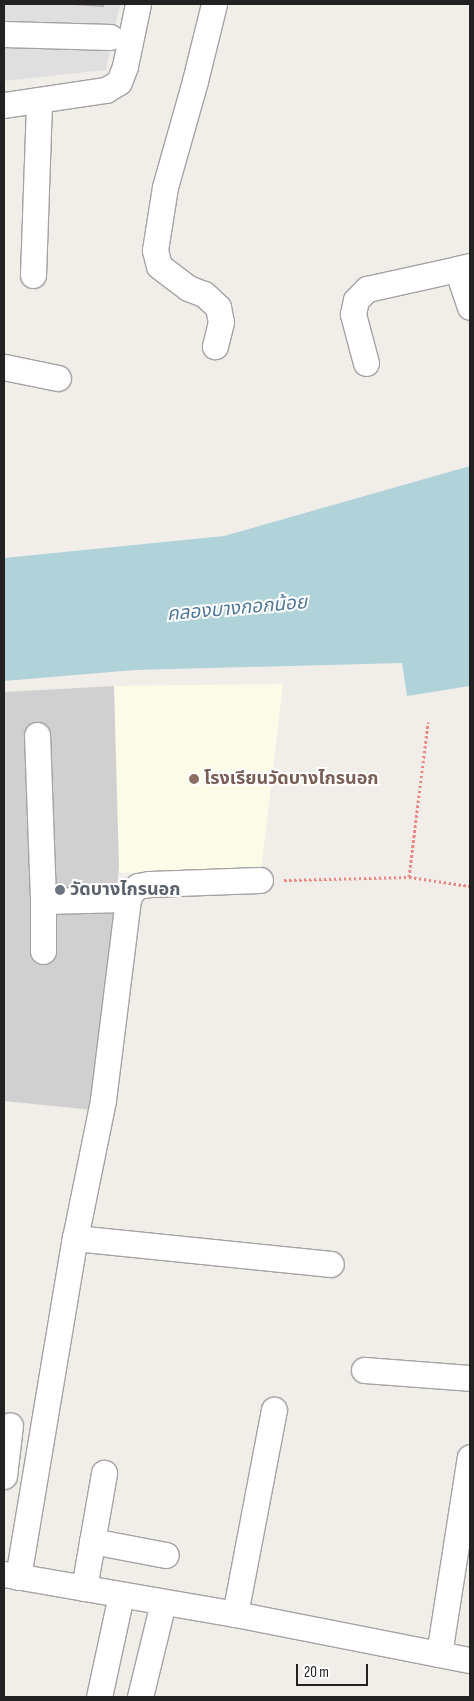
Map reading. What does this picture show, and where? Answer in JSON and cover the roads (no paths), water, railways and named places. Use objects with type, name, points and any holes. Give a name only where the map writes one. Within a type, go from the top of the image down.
[{"type":"street","points":[[4,105],[106,90],[119,82],[125,66],[138,4]]},
{"type":"street","points":[[214,4],[195,81],[165,187],[156,231],[155,250],[159,266],[188,288],[204,294],[218,307],[221,322],[215,346]]},
{"type":"street","points":[[4,34],[110,38]]},
{"type":"street","points":[[33,275],[39,100]]},
{"type":"street","points":[[366,363],[353,314],[356,300],[367,289],[464,267],[470,307]]},
{"type":"street","points":[[4,367],[58,378]]},
{"type":"street","points":[[37,735],[44,951]]},
{"type":"street","points":[[260,880],[149,884],[138,886],[128,899],[103,1100],[11,1576],[235,1614],[470,1660]]},
{"type":"street","points":[[43,901],[128,899]]},
{"type":"street","points":[[75,1238],[331,1264]]},
{"type":"street","points":[[364,1370],[470,1378]]},
{"type":"street","points":[[235,1614],[274,1410]]},
{"type":"street","points":[[4,1476],[10,1425]]},
{"type":"street","points":[[439,1654],[470,1457]]},
{"type":"street","points":[[84,1588],[104,1473]]},
{"type":"street","points":[[92,1541],[166,1555]]},
{"type":"street","points":[[99,1697],[120,1595]]},
{"type":"street","points":[[140,1697],[163,1603]]},
{"type":"water","name":"คลองบางกอกน้อย","points":[[470,466],[470,686],[407,696],[402,663],[135,670],[4,681],[4,558],[224,536]]},
{"type":"place","name":"โรงเรียนวัดบางไกรนอก","points":[[194,779]]},
{"type":"place","name":"วัดบางไกรนอก","points":[[60,890]]}]
